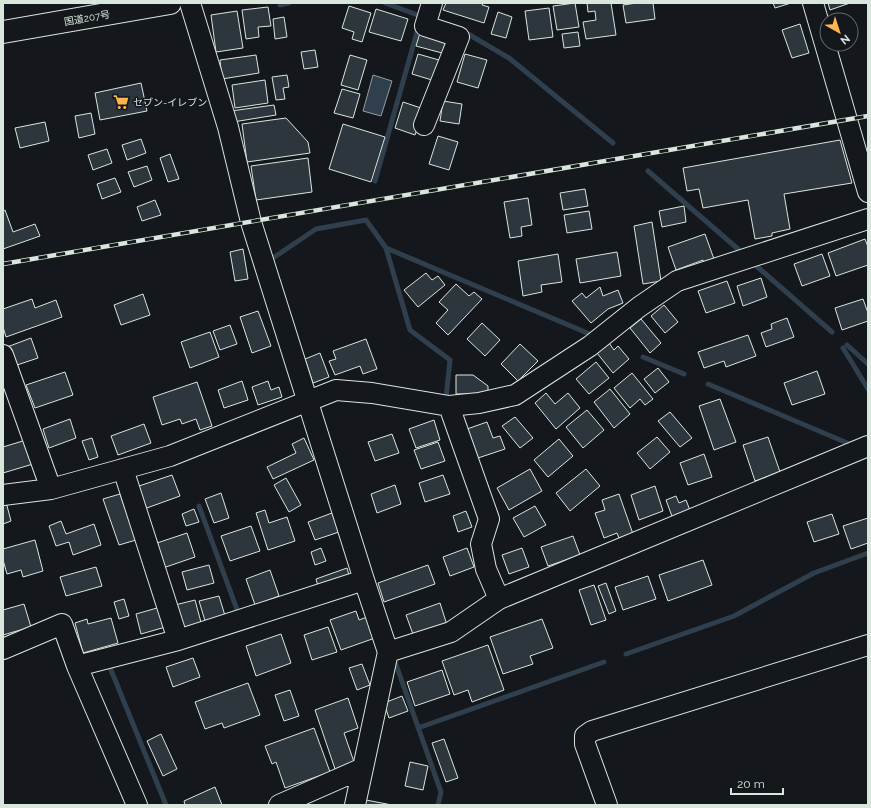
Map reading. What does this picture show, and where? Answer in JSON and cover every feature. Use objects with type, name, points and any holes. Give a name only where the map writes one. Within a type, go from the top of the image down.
[{"type":"highway","name":"国道207号","points":[[3,32],[170,3]]},
{"type":"street","points":[[190,3],[228,127],[251,222],[388,652],[356,805]]},
{"type":"street","points":[[424,125],[459,38],[425,26],[432,3]]},
{"type":"street","points":[[813,3],[868,192]]},
{"type":"street","points":[[3,495],[52,489],[170,456],[336,390],[372,393],[449,406],[479,403],[515,396],[590,346],[639,307],[676,281],[868,219]]},
{"type":"street","points":[[3,355],[52,489]]},
{"type":"street","points":[[449,406],[489,519],[481,544],[486,569],[499,599]]},
{"type":"street","points":[[388,652],[451,632],[499,599],[868,446]]},
{"type":"street","points":[[123,469],[178,640]]},
{"type":"street","points":[[76,666],[178,640],[364,580]]},
{"type":"street","points":[[3,649],[62,624],[76,666],[136,805]]},
{"type":"street","points":[[607,805],[585,744],[585,736],[592,731],[868,645]]},
{"type":"street","points":[[278,805],[363,768]]},
{"type":"water","points":[[373,75],[392,81],[381,116],[363,111]]},
{"type":"building","points":[[446,3],[483,3],[482,5],[489,7],[484,23],[443,10]]},
{"type":"building","points":[[575,3],[579,27],[557,30],[553,6]]},
{"type":"building","points":[[587,3],[611,3],[616,35],[586,39],[583,22],[596,20],[595,11],[588,12]]},
{"type":"building","points":[[653,3],[655,19],[626,23],[623,5]]},
{"type":"building","points":[[773,3],[791,3],[775,8]]},
{"type":"building","points":[[828,3],[850,3],[830,10]]},
{"type":"building","points":[[349,6],[371,13],[362,42],[352,39],[354,32],[342,28]]},
{"type":"building","points":[[268,7],[271,26],[258,27],[259,37],[246,39],[242,10]]},
{"type":"building","points":[[549,8],[553,37],[529,40],[525,11]]},
{"type":"building","points":[[376,9],[408,19],[401,41],[369,32]]},
{"type":"building","points":[[237,11],[243,48],[216,52],[211,15]]},
{"type":"building","points":[[498,12],[512,17],[506,38],[491,34]]},
{"type":"building","points":[[284,17],[287,37],[275,39],[273,19]]},
{"type":"building","points":[[800,24],[809,53],[792,58],[782,30]]},
{"type":"building","points":[[578,32],[580,46],[564,48],[562,34]]},
{"type":"building","points":[[420,33],[446,41],[442,53],[416,46]]},
{"type":"building","points":[[315,50],[318,67],[304,69],[301,52]]},
{"type":"building","points":[[418,54],[439,60],[432,80],[412,74]]},
{"type":"building","points":[[465,54],[487,60],[478,88],[457,82]]},
{"type":"building","points":[[256,55],[259,73],[222,79],[220,60]]},
{"type":"building","points":[[350,55],[367,60],[358,90],[341,85]]},
{"type":"building","points":[[287,75],[289,87],[283,88],[285,99],[276,100],[272,77]]},
{"type":"building","points":[[265,80],[268,103],[235,108],[232,85]]},
{"type":"building","name":"セブン-イレブン","points":[[141,83],[147,111],[100,120],[95,93]]},
{"type":"building","points":[[342,89],[360,94],[353,118],[334,113]]},
{"type":"building","points":[[443,101],[462,104],[459,124],[440,121]]},
{"type":"building","points":[[403,102],[424,109],[415,135],[395,128]]},
{"type":"building","points":[[274,105],[276,115],[233,122],[231,111]]},
{"type":"building","points":[[91,113],[95,134],[79,138],[75,116]]},
{"type":"building","points":[[286,118],[308,142],[310,153],[247,162],[242,124]]},
{"type":"building","points":[[45,122],[49,141],[20,148],[15,128]]},
{"type":"building","points":[[343,124],[385,137],[371,182],[329,169]]},
{"type":"building","points":[[438,136],[458,142],[449,170],[429,164]]},
{"type":"building","points":[[141,139],[146,153],[127,160],[122,145]]},
{"type":"building","points":[[840,140],[852,183],[784,194],[790,229],[772,233],[772,236],[755,239],[748,200],[703,208],[699,189],[687,191],[683,168]]},
{"type":"building","points":[[107,149],[112,163],[93,170],[88,155]]},
{"type":"building","points":[[170,154],[179,179],[168,182],[160,158]]},
{"type":"building","points":[[308,158],[312,192],[256,200],[251,166]]},
{"type":"building","points":[[147,166],[152,180],[134,187],[128,172]]},
{"type":"building","points":[[115,178],[121,192],[102,199],[97,184]]},
{"type":"building","points":[[585,189],[588,206],[563,210],[560,193]]},
{"type":"building","points":[[528,198],[532,225],[521,227],[522,236],[510,238],[504,202]]},
{"type":"building","points":[[155,200],[161,215],[142,221],[137,207]]},
{"type":"building","points":[[684,206],[686,222],[662,227],[659,211]]},
{"type":"building","points":[[5,210],[13,232],[35,224],[40,236],[3,249],[3,211]]},
{"type":"building","points":[[589,211],[592,229],[567,233],[564,215]]},
{"type":"building","points":[[652,222],[661,281],[643,284],[634,226]]},
{"type":"building","points":[[705,234],[714,259],[704,263],[703,260],[676,270],[668,247]]},
{"type":"building","points":[[865,239],[868,247],[868,265],[836,276],[828,253]]},
{"type":"building","points":[[243,249],[248,279],[235,281],[230,252]]},
{"type":"building","points":[[617,252],[621,276],[580,283],[576,259]]},
{"type":"building","points":[[558,254],[562,282],[541,285],[542,292],[523,296],[518,261]]},
{"type":"building","points":[[822,254],[830,276],[802,286],[794,264]]},
{"type":"building","points":[[426,273],[432,280],[438,276],[445,285],[418,307],[404,290]]},
{"type":"building","points":[[761,278],[767,297],[743,306],[737,286]]},
{"type":"building","points":[[727,281],[735,303],[706,313],[698,291]]},
{"type":"building","points":[[456,284],[469,296],[474,292],[482,299],[448,335],[436,323],[448,310],[439,302]]},
{"type":"building","points":[[600,287],[603,296],[618,290],[623,303],[608,309],[591,323],[572,301],[582,293],[586,298]]},
{"type":"building","points":[[143,294],[150,315],[121,325],[114,305]]},
{"type":"building","points":[[32,299],[35,308],[56,300],[62,317],[6,337],[3,327],[3,309]]},
{"type":"building","points":[[863,299],[868,313],[868,321],[842,330],[835,308]]},
{"type":"building","points":[[664,305],[678,322],[665,333],[651,316]]},
{"type":"building","points":[[258,311],[271,346],[252,353],[240,317]]},
{"type":"building","points":[[787,318],[794,337],[766,347],[761,333],[772,329],[771,324]]},
{"type":"building","points":[[641,319],[661,343],[650,353],[630,328]]},
{"type":"building","points":[[482,323],[500,340],[485,356],[467,339]]},
{"type":"building","points":[[230,325],[237,344],[220,350],[213,331]]},
{"type":"building","points":[[210,332],[219,357],[190,368],[181,342]]},
{"type":"building","points":[[748,335],[756,356],[726,367],[724,361],[704,368],[698,352]]},
{"type":"building","points":[[31,338],[38,358],[14,366],[7,347]]},
{"type":"building","points":[[366,339],[377,369],[363,374],[360,366],[335,375],[329,361],[336,359],[333,351]]},
{"type":"building","points":[[609,343],[614,350],[618,346],[629,359],[613,373],[597,353]]},
{"type":"building","points":[[520,344],[538,361],[518,381],[501,364]]},
{"type":"building","points":[[320,353],[329,377],[313,383],[305,359]]},
{"type":"building","points":[[596,362],[609,378],[589,394],[576,379]]},
{"type":"building","points":[[658,368],[669,382],[655,393],[644,379]]},
{"type":"building","points":[[817,371],[825,394],[792,405],[784,383]]},
{"type":"building","points":[[65,372],[73,395],[35,408],[26,385]]},
{"type":"building","points":[[632,373],[653,399],[645,405],[640,399],[630,408],[614,388]]},
{"type":"building","points":[[456,375],[473,375],[488,386],[488,394],[456,394]]},
{"type":"building","points":[[242,381],[248,400],[224,408],[218,390]]},
{"type":"building","points":[[268,381],[271,390],[279,387],[282,397],[258,405],[252,387]]},
{"type":"building","points":[[197,382],[212,426],[200,430],[196,419],[182,424],[180,419],[162,425],[153,397]]},
{"type":"building","points":[[610,389],[630,414],[614,428],[594,402]]},
{"type":"building","points":[[546,393],[555,404],[568,393],[580,408],[556,429],[535,403]]},
{"type":"building","points":[[720,399],[736,442],[714,450],[699,406]]},
{"type":"building","points":[[587,410],[604,430],[583,448],[566,427]]},
{"type":"building","points":[[670,412],[692,438],[680,447],[658,421]]},
{"type":"building","points":[[515,417],[533,438],[520,448],[502,426]]},
{"type":"building","points":[[70,419],[76,438],[49,448],[43,429]]},
{"type":"building","points":[[434,420],[440,440],[416,448],[409,429]]},
{"type":"building","points":[[487,422],[493,438],[500,436],[505,449],[478,458],[467,429]]},
{"type":"building","points":[[144,424],[151,443],[118,455],[111,436]]},
{"type":"building","points":[[392,434],[399,453],[375,461],[368,442]]},
{"type":"building","points":[[657,437],[670,452],[650,469],[637,453]]},
{"type":"building","points":[[768,437],[780,472],[755,481],[743,445]]},
{"type":"building","points":[[92,438],[98,457],[89,460],[82,441]]},
{"type":"building","points":[[304,438],[314,460],[273,479],[267,467],[296,453],[292,444]]},
{"type":"building","points":[[559,439],[573,456],[548,477],[534,460]]},
{"type":"building","points":[[26,440],[33,464],[3,473],[3,447]]},
{"type":"building","points":[[438,442],[445,461],[421,469],[414,450]]},
{"type":"building","points":[[704,454],[712,477],[688,485],[680,463]]},
{"type":"building","points":[[530,469],[542,491],[509,510],[497,488]]},
{"type":"building","points":[[586,469],[600,486],[570,511],[556,493]]},
{"type":"building","points":[[172,475],[180,496],[144,509],[136,487]]},
{"type":"building","points":[[443,475],[450,494],[425,502],[419,483]]},
{"type":"building","points":[[286,478],[301,505],[289,512],[274,485]]},
{"type":"building","points":[[395,485],[401,504],[377,513],[371,494]]},
{"type":"building","points":[[655,486],[663,511],[639,520],[631,495]]},
{"type":"building","points":[[221,493],[229,518],[214,523],[205,499]]},
{"type":"building","points":[[120,494],[136,540],[119,545],[103,499]]},
{"type":"building","points":[[619,494],[633,534],[619,538],[617,533],[604,538],[595,513],[605,510],[602,500]]},
{"type":"building","points":[[676,496],[679,503],[686,500],[691,513],[673,519],[666,500]]},
{"type":"building","points":[[6,502],[11,521],[3,524],[3,503]]},
{"type":"building","points":[[535,506],[546,525],[524,537],[513,518]]},
{"type":"building","points":[[194,509],[199,522],[186,526],[182,514]]},
{"type":"building","points":[[265,510],[269,523],[287,517],[295,541],[268,550],[256,513]]},
{"type":"building","points":[[466,511],[472,527],[458,532],[453,516]]},
{"type":"building","points":[[332,513],[339,532],[315,540],[308,522]]},
{"type":"building","points":[[832,514],[839,534],[814,542],[807,522]]},
{"type":"building","points":[[868,518],[868,543],[851,549],[843,526]]},
{"type":"building","points":[[61,521],[66,534],[94,524],[101,545],[73,555],[69,542],[56,546],[49,526]]},
{"type":"building","points":[[251,526],[260,551],[230,561],[221,536]]},
{"type":"building","points":[[187,533],[195,557],[163,568],[154,544]]},
{"type":"building","points":[[573,536],[580,555],[548,566],[541,547]]},
{"type":"building","points":[[35,540],[43,571],[23,577],[21,570],[7,574],[3,560],[3,549]]},
{"type":"building","points":[[321,548],[326,561],[315,565],[311,552]]},
{"type":"building","points":[[467,548],[474,567],[450,576],[443,557]]},
{"type":"building","points":[[522,548],[529,567],[509,574],[502,555]]},
{"type":"building","points":[[703,560],[712,585],[668,601],[659,575]]},
{"type":"building","points":[[209,565],[214,583],[187,590],[182,572]]},
{"type":"building","points":[[428,565],[435,584],[384,602],[378,583]]},
{"type":"building","points":[[96,567],[102,586],[66,596],[60,577]]},
{"type":"building","points":[[347,568],[350,579],[319,590],[316,579]]},
{"type":"building","points":[[270,570],[279,596],[255,605],[246,579]]},
{"type":"building","points":[[648,576],[656,599],[623,610],[615,587]]},
{"type":"building","points":[[606,583],[616,611],[609,614],[598,586]]},
{"type":"building","points":[[594,585],[606,620],[591,625],[579,590]]},
{"type":"building","points":[[219,596],[226,619],[206,624],[199,601]]},
{"type":"building","points":[[124,599],[129,616],[119,619],[114,602]]},
{"type":"building","points":[[195,600],[202,626],[182,632],[175,605]]},
{"type":"building","points":[[440,603],[447,625],[414,637],[406,615]]},
{"type":"building","points":[[24,604],[31,627],[3,635],[3,610]]},
{"type":"building","points":[[164,606],[169,626],[141,634],[136,614]]},
{"type":"building","points":[[356,611],[359,620],[367,617],[375,638],[341,650],[330,620]]},
{"type":"building","points":[[111,618],[118,643],[83,653],[75,623],[87,619],[88,624]]},
{"type":"building","points":[[542,619],[553,648],[530,656],[533,664],[503,674],[490,637]]},
{"type":"building","points":[[328,627],[337,652],[312,660],[304,635]]},
{"type":"building","points":[[281,634],[291,663],[256,676],[246,646]]},
{"type":"building","points":[[488,645],[504,690],[472,702],[468,690],[454,695],[442,661]]},
{"type":"building","points":[[193,658],[200,677],[173,687],[166,667]]},
{"type":"building","points":[[362,664],[370,685],[357,690],[349,668]]},
{"type":"building","points":[[442,670],[450,694],[415,706],[407,682]]},
{"type":"building","points":[[248,683],[260,715],[224,728],[222,723],[205,729],[195,702]]},
{"type":"building","points":[[290,690],[299,716],[284,721],[275,695]]},
{"type":"building","points":[[402,696],[408,711],[389,718],[384,703]]},
{"type":"building","points":[[348,698],[358,728],[344,733],[354,762],[335,769],[315,710]]},
{"type":"building","points":[[314,728],[330,772],[285,788],[276,762],[272,764],[265,746]]},
{"type":"building","points":[[161,734],[177,769],[163,776],[147,741]]},
{"type":"building","points":[[444,739],[458,778],[446,782],[432,743]]},
{"type":"building","points":[[410,762],[428,766],[423,790],[405,786]]},
{"type":"building","points":[[215,787],[222,805],[185,805],[184,801]]},
{"type":"building","points":[[366,800],[392,805],[365,805]]},
{"type":"waterway","points":[[280,5],[289,3]]},
{"type":"waterway","points":[[385,3],[423,17]]},
{"type":"waterway","points":[[375,181],[419,25]]},
{"type":"waterway","points":[[463,31],[509,58],[613,143]]},
{"type":"waterway","points":[[648,171],[738,249]]},
{"type":"waterway","points":[[273,258],[316,229],[366,220],[386,248],[410,330],[450,360],[446,398]]},
{"type":"waterway","points":[[386,248],[592,335]]},
{"type":"waterway","points":[[753,263],[832,332]]},
{"type":"waterway","points":[[847,345],[868,364]]},
{"type":"waterway","points":[[843,348],[868,389]]},
{"type":"waterway","points":[[643,357],[684,374]]},
{"type":"waterway","points":[[708,384],[852,445]]},
{"type":"waterway","points":[[199,506],[239,615]]},
{"type":"waterway","points":[[626,654],[734,616],[814,573],[868,553]]},
{"type":"waterway","points":[[394,659],[441,792],[438,805]]},
{"type":"waterway","points":[[418,728],[604,662]]},
{"type":"waterway","points":[[109,665],[166,805]]},
{"type":"railway","points":[[3,264],[868,116]]},
{"type":"place","name":"セブン-イレブン","points":[[121,102]]}]
